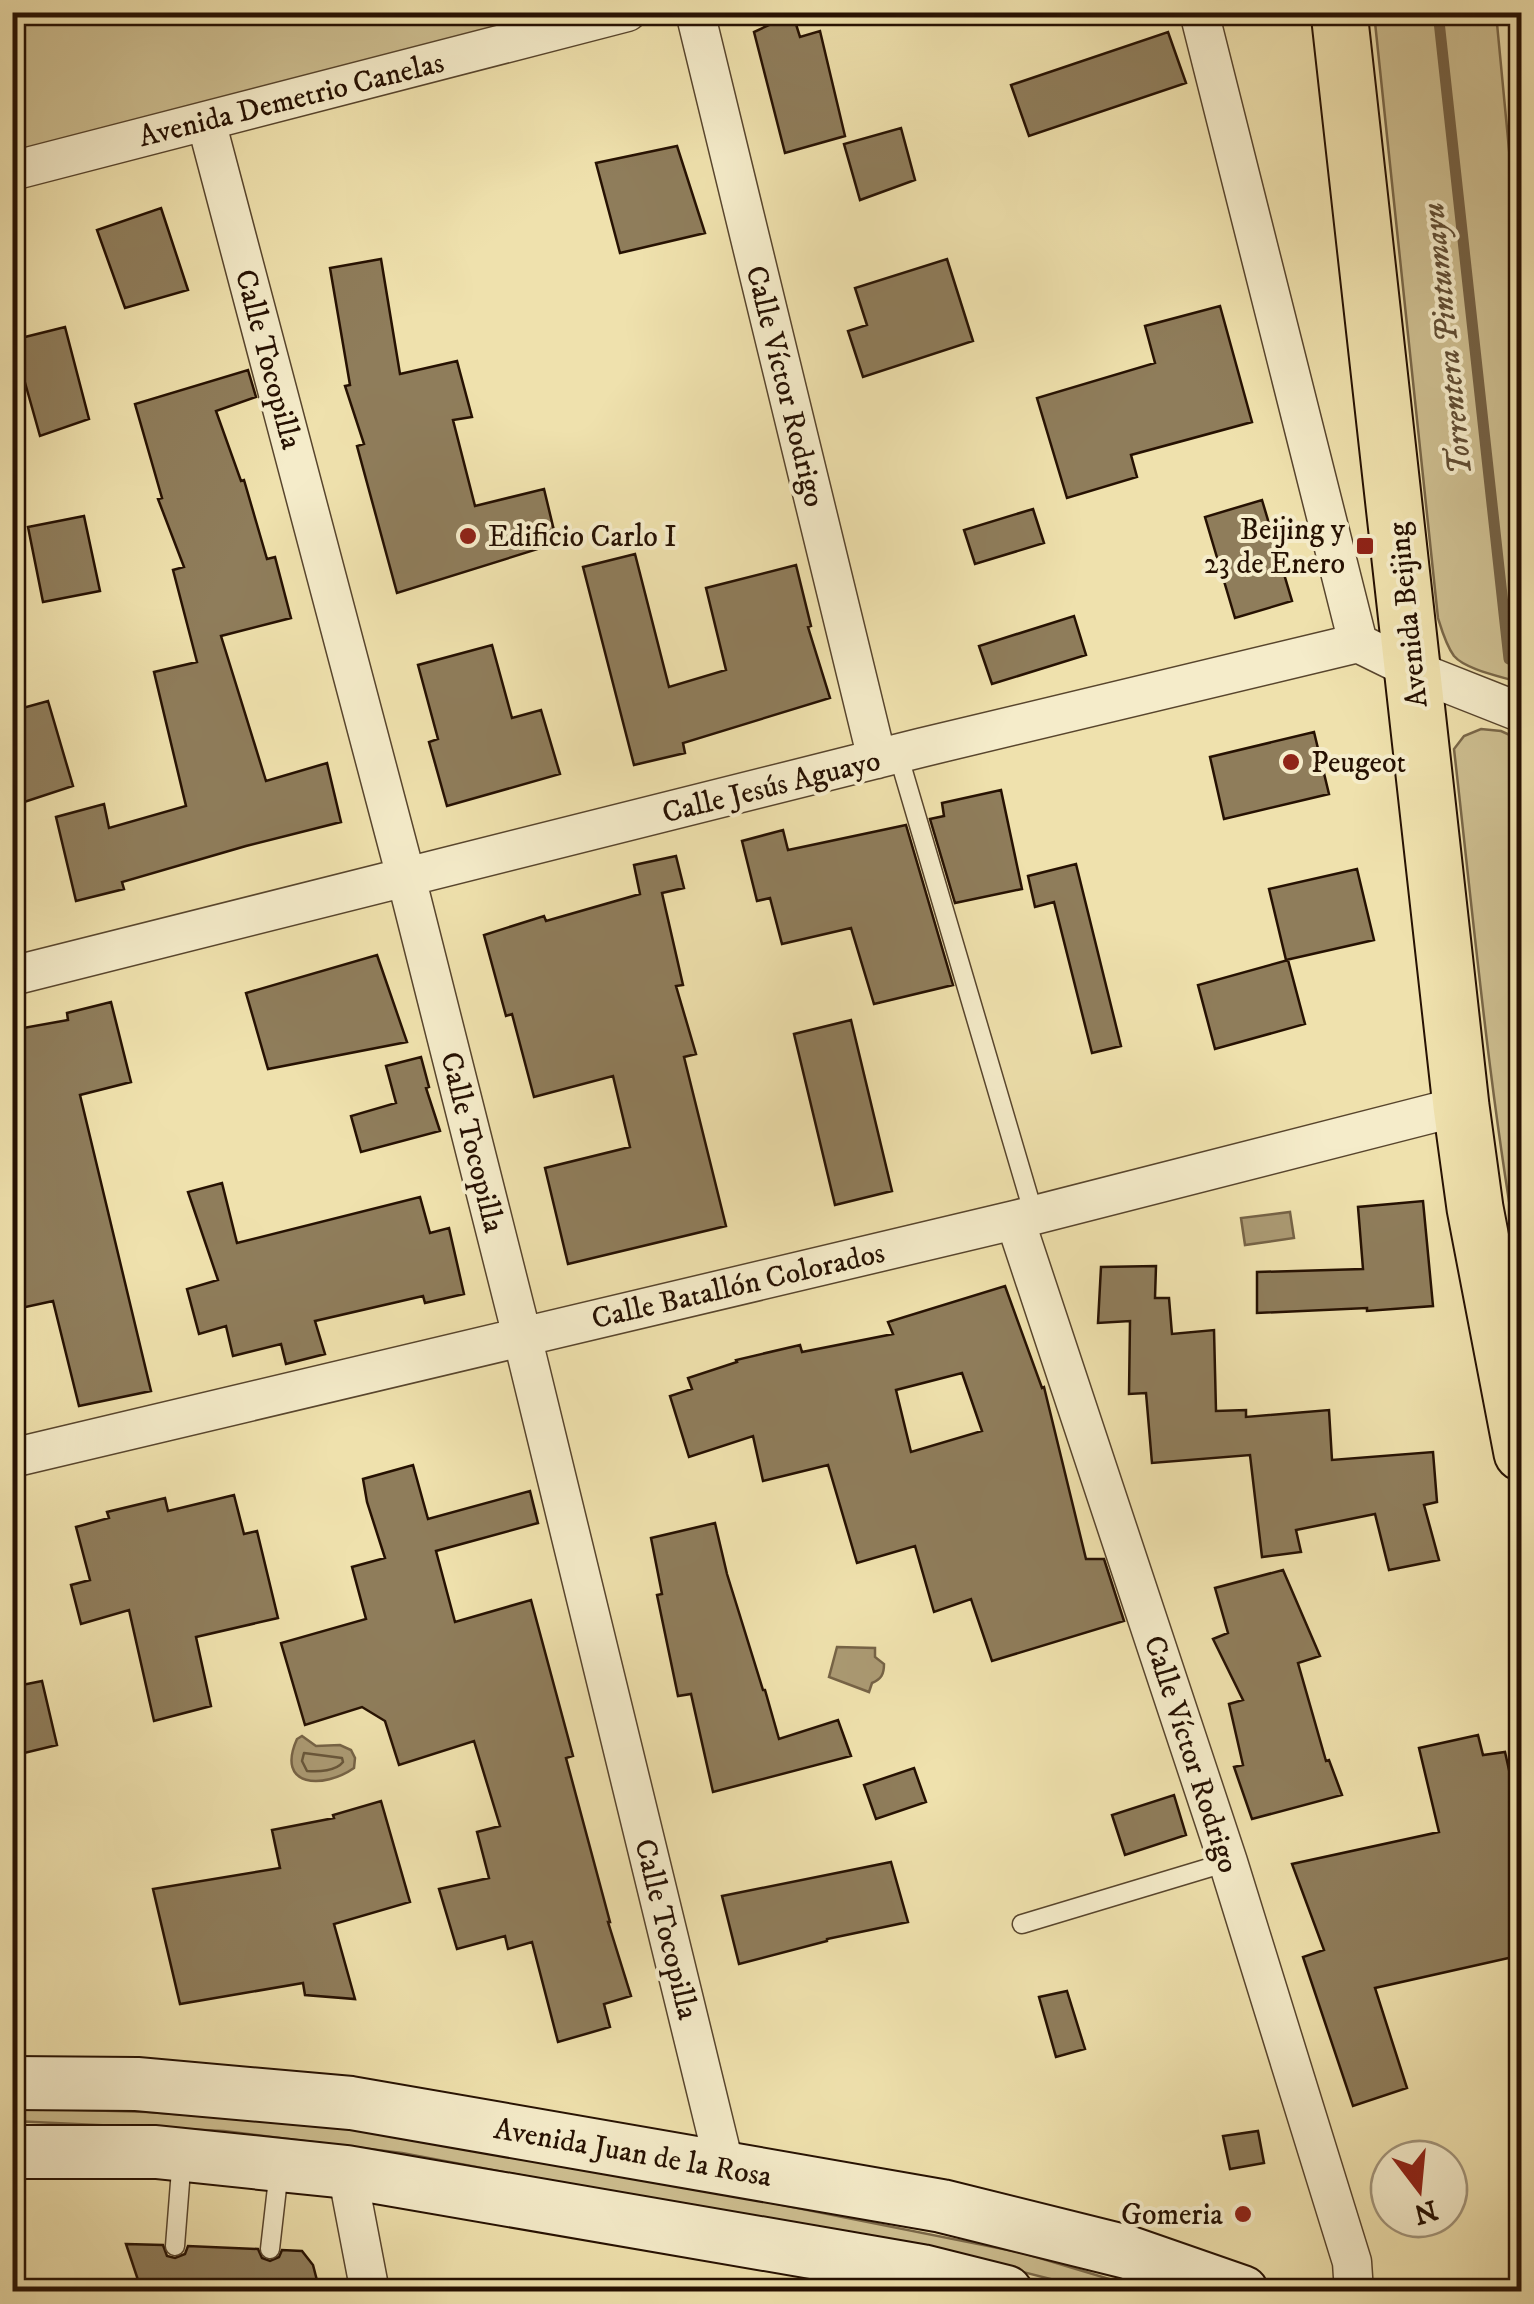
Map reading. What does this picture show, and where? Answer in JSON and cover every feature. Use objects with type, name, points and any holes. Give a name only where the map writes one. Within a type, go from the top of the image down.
[{"type":"main road","name":"Avenida Beijing","points":[[1339,12],[1462,1106],[1475,1208],[1522,1453]]},
{"type":"main road","name":"Avenida Juan de la Rosa","points":[[12,2083],[136,2084],[351,2103],[942,2206],[1128,2252],[1242,2292]]},
{"type":"main road","points":[[12,2152],[156,2152],[347,2172],[922,2271],[1006,2292]]},
{"type":"street","name":"Avenida Demetrio Canelas","points":[[12,171],[627,12]]},
{"type":"street","name":"Calle Víctor Rodrigo","points":[[695,12],[888,756]]},
{"type":"street","points":[[1199,12],[1358,642],[1413,670],[1522,713]]},
{"type":"street","name":"Calle Tocopilla","points":[[206,121],[406,877],[725,2168]]},
{"type":"street","name":"Calle Jesús Aguayo","points":[[12,976],[1358,642]]},
{"type":"street","name":"Calle Batallón Colorados","points":[[12,1458],[1025,1217],[1462,1106]]},
{"type":"street","name":"Calle Víctor Rodrigo","points":[[1025,1217],[1352,2262],[1354,2292]]},
{"type":"street","points":[[347,2172],[370,2292]]},
{"type":"lane","name":"Calle Víctor Rodrigo","points":[[888,756],[1025,1217]]},
{"type":"lane","points":[[1022,1924],[1228,1862]]},
{"type":"lane","points":[[175,2246],[182,2155]]},
{"type":"lane","points":[[270,2250],[280,2165]]},
{"type":"shaded area","points":[[13,13],[559,13],[13,153]]},
{"type":"shaded area","points":[[1374,13],[1496,13],[1522,286],[1521,683],[1460,661],[1449,647],[1438,618]]},
{"type":"shaded area","points":[[1481,729],[1501,731],[1521,740],[1521,1273],[1491,1077],[1454,749],[1464,736]]},
{"type":"shaded area","points":[[13,2108],[147,2112],[346,2126],[611,2171],[1023,2253],[1149,2291],[1098,2291],[975,2260],[402,2153],[224,2131],[13,2121]]},
{"type":"water","points":[[1290,1212],[1294,1238],[1245,1245],[1241,1218]]},
{"type":"water","points":[[837,1647],[875,1648],[875,1657],[884,1668],[869,1692],[829,1677]]},
{"type":"water","points":[[302,1736],[316,1746],[340,1745],[351,1750],[354,1768],[317,1781],[297,1775],[292,1755],[297,1739]]},
{"type":"building","points":[[794,18],[800,37],[820,31],[845,136],[785,153],[754,32]]},
{"type":"building","points":[[1168,32],[1186,83],[1029,136],[1011,85]]},
{"type":"building","points":[[901,128],[915,180],[860,200],[844,144]]},
{"type":"building","points":[[677,146],[705,233],[620,253],[596,163]]},
{"type":"building","points":[[161,208],[188,290],[125,308],[97,230]]},
{"type":"building","points":[[381,259],[400,374],[457,361],[472,417],[453,420],[475,506],[544,489],[557,543],[397,593],[357,446],[364,444],[345,386],[350,385],[330,268]]},
{"type":"building","points":[[947,259],[973,341],[863,377],[848,331],[867,325],[855,288]]},
{"type":"building","points":[[1220,306],[1252,422],[1131,455],[1137,477],[1067,498],[1037,398],[1155,363],[1145,326]]},
{"type":"building","points":[[65,327],[89,419],[40,436],[13,340]]},
{"type":"building","points":[[248,370],[256,397],[216,411],[241,481],[244,480],[267,559],[275,557],[291,618],[221,636],[266,781],[327,763],[341,822],[122,882],[124,889],[76,901],[56,817],[104,804],[109,828],[186,806],[154,672],[197,662],[173,570],[184,567],[158,499],[162,498],[135,404]]},
{"type":"building","points":[[1262,500],[1292,601],[1235,618],[1205,517]]},
{"type":"building","points":[[1033,509],[1044,543],[975,564],[964,530]]},
{"type":"building","points":[[84,516],[100,591],[43,602],[28,527]]},
{"type":"building","points":[[635,554],[669,687],[726,670],[706,588],[796,565],[811,626],[808,627],[830,698],[683,743],[685,753],[634,765],[583,567]]},
{"type":"building","points":[[1074,616],[1086,655],[992,684],[979,646]]},
{"type":"building","points":[[492,645],[512,718],[541,710],[560,774],[447,806],[429,742],[438,739],[418,665]]},
{"type":"building","points":[[48,701],[73,786],[12,806],[12,711]]},
{"type":"building","points":[[1314,732],[1329,794],[1224,819],[1210,757]]},
{"type":"building","points":[[1001,790],[1022,889],[955,903],[930,819],[944,816],[942,803]]},
{"type":"building","points":[[906,825],[953,985],[874,1004],[851,928],[782,944],[770,898],[757,901],[742,841],[783,830],[788,850]]},
{"type":"building","points":[[676,856],[684,888],[662,893],[683,985],[676,986],[696,1054],[684,1057],[726,1226],[568,1264],[545,1168],[630,1147],[613,1076],[534,1097],[512,1014],[506,1016],[484,935],[544,916],[546,921],[640,894],[634,865]]},
{"type":"building","points":[[1076,864],[1121,1046],[1092,1053],[1054,902],[1035,907],[1028,876]]},
{"type":"building","points":[[1357,869],[1374,940],[1286,960],[1269,889]]},
{"type":"building","points":[[377,955],[407,1042],[268,1069],[246,993]]},
{"type":"building","points":[[1288,960],[1305,1024],[1215,1049],[1198,985]]},
{"type":"building","points":[[111,1002],[131,1082],[80,1095],[151,1391],[79,1406],[53,1301],[12,1310],[12,1155],[21,1154],[12,1110],[12,1030],[68,1020],[67,1013]]},
{"type":"building","points":[[851,1020],[892,1191],[835,1205],[794,1034]]},
{"type":"building","points":[[421,1057],[440,1131],[361,1152],[351,1116],[396,1103],[386,1066]]},
{"type":"building","points":[[222,1183],[237,1243],[420,1197],[430,1233],[449,1228],[464,1294],[425,1303],[423,1296],[315,1321],[325,1354],[286,1364],[281,1344],[233,1356],[226,1326],[199,1334],[187,1289],[218,1280],[188,1192]]},
{"type":"building","points":[[1423,1201],[1433,1306],[1257,1313],[1257,1272],[1363,1269],[1358,1207]]},
{"type":"building","points":[[1156,1266],[1155,1298],[1169,1298],[1172,1334],[1214,1330],[1216,1411],[1246,1410],[1246,1417],[1329,1410],[1332,1460],[1433,1452],[1437,1502],[1424,1505],[1439,1560],[1389,1570],[1375,1514],[1296,1530],[1301,1552],[1262,1557],[1250,1455],[1152,1463],[1146,1393],[1129,1394],[1130,1321],[1098,1323],[1101,1267]]},
{"type":"building","points":[[1005,1286],[1044,1387],[1086,1559],[1104,1559],[1124,1621],[992,1661],[971,1599],[934,1612],[915,1546],[857,1563],[828,1465],[763,1481],[753,1436],[689,1457],[670,1396],[692,1389],[688,1378],[736,1360],[800,1345],[802,1352],[893,1334],[888,1322]],"holes":[[[962,1373],[982,1431],[911,1452],[896,1390]]]},
{"type":"building","points":[[413,1465],[428,1519],[530,1491],[538,1523],[436,1551],[455,1622],[531,1600],[573,1756],[566,1758],[631,1996],[604,2004],[610,2027],[558,2042],[532,1942],[508,1949],[505,1936],[457,1949],[439,1889],[489,1878],[477,1832],[500,1826],[474,1741],[399,1765],[385,1721],[362,1707],[305,1725],[281,1643],[366,1619],[352,1567],[385,1558],[363,1479]]},
{"type":"building","points":[[234,1495],[244,1534],[257,1531],[278,1618],[196,1637],[211,1706],[154,1721],[129,1610],[81,1624],[71,1585],[90,1580],[76,1527],[109,1518],[107,1512],[165,1498],[168,1511]]},
{"type":"building","points":[[715,1523],[779,1739],[838,1720],[851,1756],[713,1792],[691,1694],[678,1696],[657,1595],[662,1594],[651,1538]]},
{"type":"building","points":[[1283,1570],[1320,1656],[1298,1663],[1326,1761],[1329,1760],[1342,1795],[1252,1819],[1234,1767],[1243,1765],[1229,1704],[1243,1700],[1213,1639],[1228,1633],[1215,1588]]},
{"type":"building","points":[[42,1681],[57,1745],[12,1756],[12,1687]]},
{"type":"building","points":[[1478,1735],[1483,1755],[1505,1752],[1522,1828],[1522,1955],[1375,1988],[1407,2088],[1353,2106],[1303,1957],[1324,1950],[1292,1864],[1439,1832],[1419,1748]]},
{"type":"building","points":[[914,1768],[926,1802],[876,1819],[864,1785]]},
{"type":"building","points":[[1174,1795],[1186,1835],[1125,1855],[1112,1815]]},
{"type":"building","points":[[381,1801],[410,1902],[334,1924],[355,1999],[305,1995],[303,1983],[180,2004],[153,1889],[280,1868],[272,1830],[334,1818],[333,1815]]},
{"type":"building","points":[[891,1862],[908,1922],[827,1939],[739,1964],[722,1896]]},
{"type":"building","points":[[1067,1991],[1085,2049],[1056,2057],[1039,1997]]},
{"type":"building","points":[[1258,2131],[1264,2163],[1230,2169],[1223,2136]]},
{"type":"building","points":[[126,2244],[163,2245],[167,2256],[175,2258],[185,2254],[188,2246],[258,2249],[262,2258],[270,2261],[279,2257],[282,2250],[302,2251],[313,2265],[320,2292],[142,2292]]},
{"type":"waterway","name":"Torrentera Pintumayu","points":[[1438,12],[1509,659]]},
{"type":"waterway","name":"Torrentera Pintumayu","points":[[1517,771],[1522,822]]},
{"type":"place","name":"Edificio Carlo I","points":[[468,536]]},
{"type":"place","name":"Beijing y 23 de Enero","points":[[1365,546]]},
{"type":"place","name":"Peugeot","points":[[1291,762]]},
{"type":"place","name":"Gomeria","points":[[1243,2214]]}]
